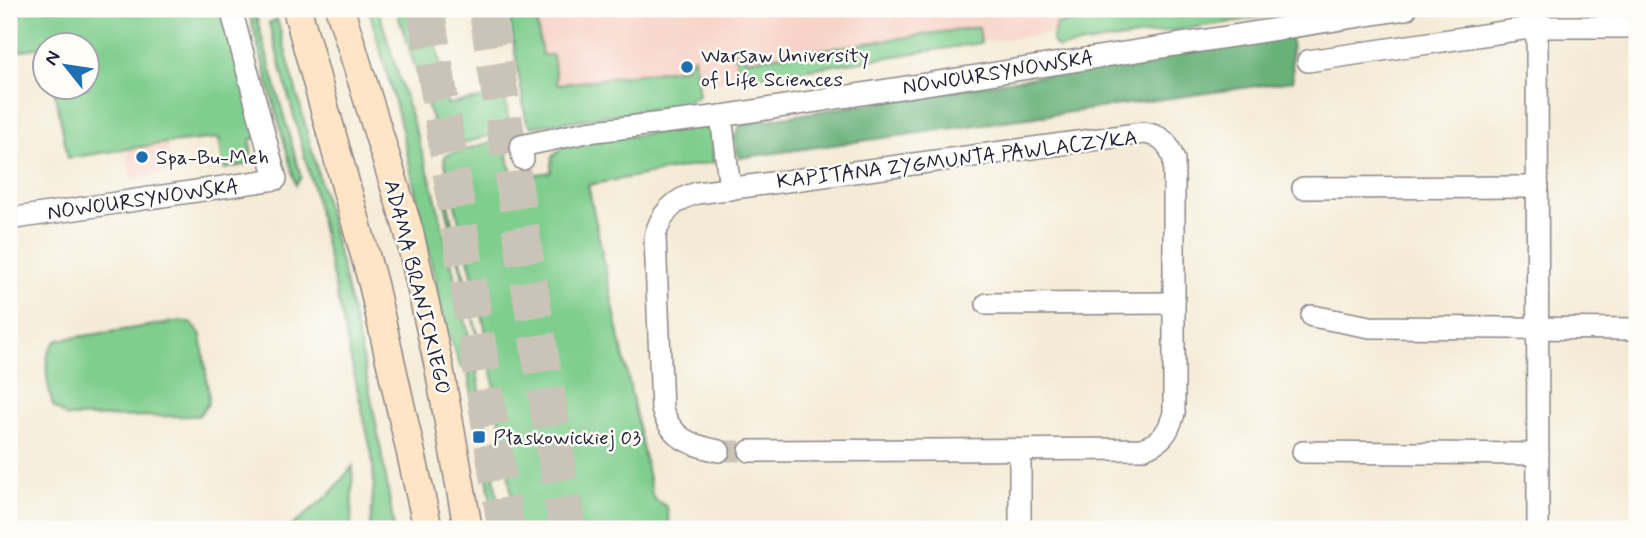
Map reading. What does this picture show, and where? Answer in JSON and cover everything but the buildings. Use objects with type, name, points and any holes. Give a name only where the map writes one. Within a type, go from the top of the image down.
[{"type":"main road","name":"ADAMA BRANICKIEGO","points":[[297,9],[373,284],[428,529]]},
{"type":"main road","name":"ADAMA BRANICKIEGO","points":[[340,9],[409,232],[439,367],[468,529]]},
{"type":"main road","name":"ADAMA BRANICKIEGO","points":[[412,529],[418,481]]},
{"type":"street","name":"NOWOURSYNOWSKA","points":[[9,219],[276,179],[231,9]]},
{"type":"street","name":"NOWOURSYNOWSKA","points":[[523,159],[521,146],[587,132],[721,116],[1406,9]]},
{"type":"street","points":[[1537,18],[1538,529]]},
{"type":"street","points":[[1308,61],[1537,18],[1637,27]]},
{"type":"street","points":[[721,116],[730,189]]},
{"type":"street","name":"KAPITANA ZYGMUNTA PAWLACZYKA","points":[[719,451],[680,440],[667,423],[662,409],[655,237],[662,218],[684,197],[1008,149],[1144,132],[1157,135],[1168,144],[1174,160],[1174,413],[1169,429],[1162,439],[1141,449],[1020,452],[750,451]]},
{"type":"street","points":[[1303,188],[1538,187]]},
{"type":"street","points":[[987,304],[1174,303]]},
{"type":"street","points":[[1312,316],[1370,327],[1537,326],[1637,329]]},
{"type":"street","points":[[1020,452],[1020,529]]},
{"type":"street","points":[[1303,452],[1538,454]]},
{"type":"shaded area","name":"Warsaw University of Life Sciences","points":[[535,9],[1241,9],[981,42],[698,85],[557,85],[553,55],[542,56]]},
{"type":"shaded area","points":[[167,143],[171,172],[131,180],[126,149]]},
{"type":"green space","points":[[9,9],[220,9],[258,137],[250,140],[252,160],[248,164],[224,169],[219,138],[68,158],[57,102],[102,102],[102,32],[32,32],[32,49],[9,53]]},
{"type":"green space","points":[[248,9],[254,9],[301,177],[296,185]]},
{"type":"green space","points":[[369,9],[378,9],[433,188],[475,360],[461,368],[443,318],[400,121]]},
{"type":"green space","points":[[396,9],[431,9],[447,104],[493,97],[492,87],[503,85],[510,129],[442,150]]},
{"type":"green space","points":[[508,9],[535,9],[542,55],[553,55],[557,85],[684,68],[694,57],[699,96],[680,105],[531,127],[526,120]]},
{"type":"green space","points":[[1174,9],[1178,17],[1241,9],[1317,9],[1057,48],[1052,41],[1056,24]]},
{"type":"green space","points":[[277,19],[358,336],[394,529],[370,529],[374,482],[372,455],[313,187],[269,23]]},
{"type":"green space","points":[[979,27],[981,43],[744,79],[738,74],[735,51],[747,60]]},
{"type":"green space","points":[[1291,36],[1293,81],[739,158],[734,138],[740,126],[753,122]]},
{"type":"green space","points":[[710,125],[714,162],[588,185],[653,498],[667,507],[670,529],[517,529],[485,328],[444,159],[446,155],[505,138],[512,178],[551,172],[552,157],[566,145]]},
{"type":"green space","points":[[444,185],[481,351],[442,192]]},
{"type":"green space","points":[[181,321],[192,324],[201,335],[209,397],[208,404],[198,416],[67,417],[53,406],[46,370],[48,353],[58,340]]},
{"type":"green space","points":[[476,367],[487,429],[479,431],[468,374]]},
{"type":"green space","points":[[490,449],[502,529],[496,529],[482,450]]},
{"type":"green space","points":[[353,466],[351,529],[288,529],[330,494]]},
{"type":"tunnel","points":[[426,9],[506,529]]},
{"type":"tunnel","points":[[487,9],[567,529]]},
{"type":"tunnel","points":[[719,451],[750,451]]},
{"type":"place","name":"Warsaw University of Life Sciences","points":[[687,67]]},
{"type":"place","name":"Spa-Bu-Meh","points":[[142,157]]},
{"type":"place","name":"Płaskowickiej 03","points":[[479,437]]}]
